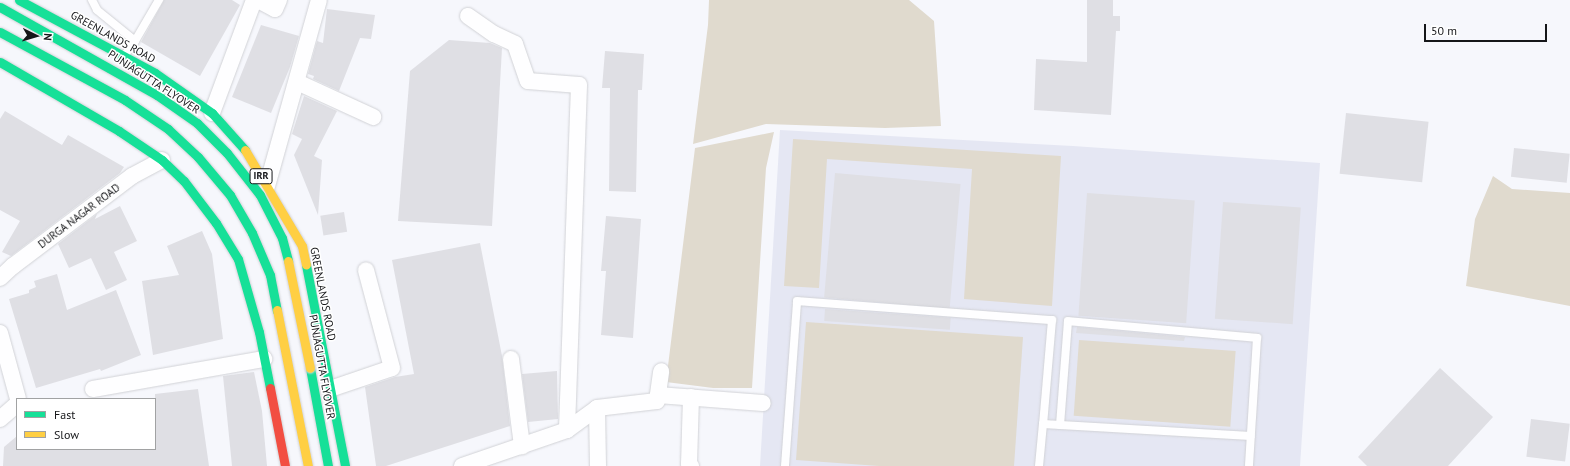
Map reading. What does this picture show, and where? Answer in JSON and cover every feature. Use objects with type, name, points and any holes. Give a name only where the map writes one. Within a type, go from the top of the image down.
[{"type":"main road","name":"GREENLANDS ROAD","points":[[19,0],[155,73],[212,113],[242,144],[302,246],[345,466]]},
{"type":"main road","name":"PUNJAGUTTA FLYOVER","points":[[0,7],[157,95],[197,123],[227,153],[260,195],[282,238],[294,281],[328,466]]},
{"type":"main road","points":[[0,32],[125,100],[168,129],[198,157],[230,195],[252,233],[270,275],[308,466]]},
{"type":"main road","points":[[0,62],[123,124],[162,160],[193,193],[216,223],[238,259],[259,332],[286,466]]},
{"type":"main road","points":[[123,124],[155,73]]},
{"type":"street","points":[[212,113],[254,0]]},
{"type":"street","points":[[258,0],[274,9],[279,0]]},
{"type":"street","points":[[267,186],[320,0]]},
{"type":"street","points":[[468,16],[494,34],[515,44],[528,81],[579,85],[567,430]]},
{"type":"street","points":[[297,82],[373,117]]},
{"type":"street","name":"DURGA NAGAR ROAD","points":[[0,278],[13,266],[132,176],[162,160]]},
{"type":"street","points":[[330,389],[392,368],[366,270]]},
{"type":"street","points":[[0,333],[18,398]]},
{"type":"street","points":[[93,389],[264,359]]},
{"type":"street","points":[[511,359],[522,446]]},
{"type":"street","points":[[462,466],[567,430],[598,408],[657,401],[661,371]]},
{"type":"street","points":[[658,395],[764,403]]},
{"type":"street","points":[[691,397],[689,464],[691,466]]},
{"type":"street","points":[[0,419],[16,405]]},
{"type":"street","points":[[598,408],[598,466]]},
{"type":"lane","points":[[92,0],[97,10],[135,41]]},
{"type":"lane","points":[[124,56],[135,41],[159,0]]},
{"type":"lane","points":[[785,466],[797,301],[1052,320],[1039,466]]},
{"type":"lane","points":[[1060,425],[1068,321],[1257,338],[1249,466]]},
{"type":"lane","points":[[1043,424],[1251,436]]},
{"type":"shaded area","points":[[709,0],[909,0],[934,21],[941,126],[885,128],[766,124],[693,144],[708,25]]},
{"type":"shaded area","points":[[780,130],[1073,146],[1320,163],[1300,466],[760,466]]},
{"type":"shaded area","points":[[774,132],[766,168],[752,388],[713,388],[666,382],[695,148]]},
{"type":"shaded area","points":[[793,139],[1061,156],[1052,306],[964,299],[972,169],[827,159],[819,288],[784,286]]},
{"type":"shaded area","points":[[1493,176],[1512,189],[1570,193],[1570,306],[1466,286],[1475,219]]},
{"type":"shaded area","points":[[806,322],[1023,337],[1014,466],[879,466],[796,460]]},
{"type":"shaded area","points":[[1079,340],[1236,351],[1230,427],[1074,416]]},
{"type":"building","points":[[164,0],[232,0],[240,5],[200,76],[141,42]]},
{"type":"building","points":[[1087,0],[1113,0],[1113,16],[1120,16],[1120,31],[1116,31],[1111,115],[1034,110],[1036,59],[1087,62]]},
{"type":"building","points":[[327,9],[375,15],[371,39],[360,38],[339,91],[313,79],[314,76],[308,74],[317,41],[323,43]]},
{"type":"building","points":[[261,25],[299,36],[290,67],[271,113],[232,97]]},
{"type":"building","points":[[449,40],[490,43],[502,48],[492,226],[398,221],[410,71]]},
{"type":"building","points":[[605,51],[644,54],[642,90],[638,90],[636,192],[609,191],[610,88],[602,88]]},
{"type":"building","points":[[304,96],[337,111],[314,156],[322,160],[318,215],[294,155],[302,139],[292,134]]},
{"type":"building","points":[[5,111],[62,145],[68,135],[124,167],[120,173],[11,256],[2,252],[20,221],[0,210],[0,119]]},
{"type":"building","points":[[1346,113],[1429,122],[1422,182],[1340,174]]},
{"type":"building","points":[[1514,148],[1570,154],[1567,183],[1511,177]]},
{"type":"building","points":[[835,173],[961,184],[950,309],[824,298]]},
{"type":"building","points":[[1087,193],[1195,201],[1186,323],[1078,316]]},
{"type":"building","points":[[1223,202],[1301,207],[1293,324],[1215,319]]},
{"type":"building","points":[[120,206],[137,241],[114,252],[127,280],[106,290],[91,258],[69,268],[58,244],[97,214],[95,219]]},
{"type":"building","points":[[344,212],[347,232],[323,236],[320,216]]},
{"type":"building","points":[[606,216],[641,219],[633,338],[601,335],[606,271],[601,271]]},
{"type":"building","points":[[202,231],[212,254],[223,339],[153,355],[142,281],[179,275],[167,246]]},
{"type":"building","points":[[480,243],[502,356],[510,426],[386,466],[376,466],[365,387],[395,377],[414,374],[392,260]]},
{"type":"building","points":[[57,274],[67,310],[116,290],[141,355],[101,371],[100,369],[36,388],[9,299],[29,293],[29,290],[36,287],[34,281]]},
{"type":"building","points":[[825,309],[951,318],[950,330],[824,321]]},
{"type":"building","points":[[1077,327],[1185,337],[1184,341],[1076,333]]},
{"type":"building","points":[[1440,368],[1493,417],[1448,466],[1367,466],[1358,457]]},
{"type":"building","points":[[557,371],[558,419],[528,422],[522,374]]},
{"type":"building","points":[[254,372],[262,411],[267,466],[232,466],[223,376]]},
{"type":"building","points":[[198,389],[209,466],[3,466],[4,447],[16,437],[16,450],[156,450],[155,394]]},
{"type":"building","points":[[1531,419],[1570,424],[1565,461],[1526,457]]},
{"type":"traffic: fast","points":[[19,0],[155,73],[212,113],[245,150]]},
{"type":"traffic: fast","points":[[0,7],[157,95],[197,123],[227,153],[260,195],[282,238],[288,261]]},
{"type":"traffic: fast","points":[[0,32],[125,100],[168,129],[198,157],[230,195],[252,233],[270,275],[277,310]]},
{"type":"traffic: fast","points":[[0,62],[119,131],[162,160],[184,181],[216,223],[238,259],[259,332],[270,388]]},
{"type":"traffic: fast","points":[[306,265],[345,466]]},
{"type":"traffic: fast","points":[[310,368],[328,466]]},
{"type":"traffic: slow","points":[[245,150],[302,246],[306,265]]},
{"type":"traffic: slow","points":[[288,261],[310,368]]},
{"type":"traffic: slow","points":[[277,310],[308,466]]},
{"type":"traffic: jam","points":[[270,388],[285,466]]}]
